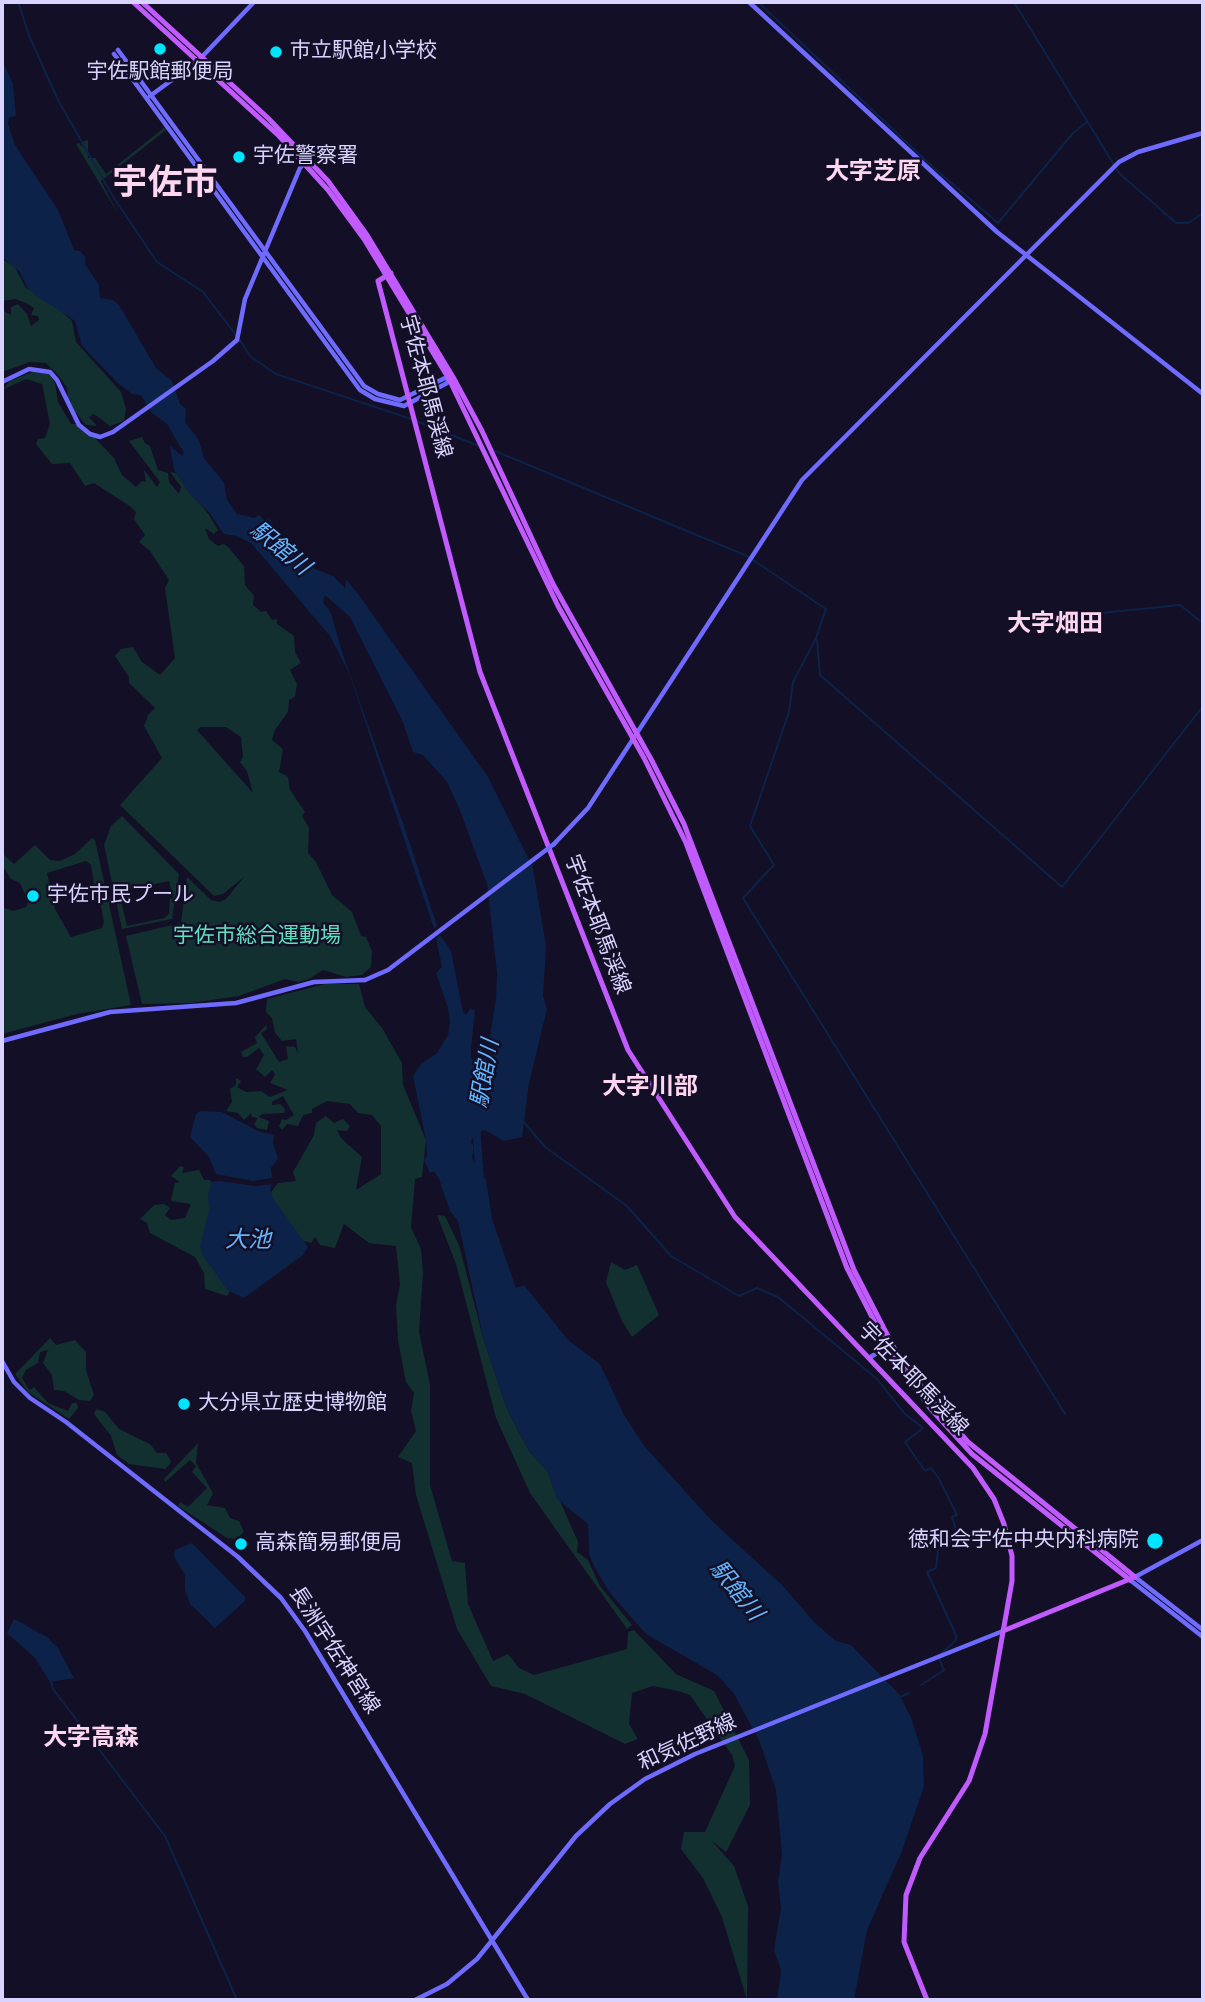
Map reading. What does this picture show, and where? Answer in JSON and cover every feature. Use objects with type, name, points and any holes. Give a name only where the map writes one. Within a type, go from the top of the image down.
[{"type":"main road","name":"宇佐本耶馬渓線","points":[[133,2],[200,59]]},
{"type":"main road","name":"宇佐本耶馬渓線","points":[[142,2],[306,160],[346,204],[474,415],[556,592],[634,735],[690,852],[847,1268],[889,1346],[930,1408],[998,1473],[1133,1579]]},
{"type":"main road","name":"宇佐本耶馬渓線","points":[[389,274],[484,447],[560,610],[634,735]]},
{"type":"main road","name":"宇佐本耶馬渓線","points":[[389,274],[378,281],[484,683],[628,1050],[735,1217],[985,1483],[1001,1513],[1012,1556],[1012,1581],[989,1718],[973,1772],[952,1812],[917,1864],[906,1895],[904,1944],[927,2000]]},
{"type":"main road","points":[[985,1483],[998,1473]]},
{"type":"main road","points":[[1003,1631],[1133,1579]]},
{"type":"street","points":[[148,97],[200,59],[254,2]]},
{"type":"street","points":[[749,2],[1025,256],[1203,394]]},
{"type":"street","points":[[116,52],[364,386],[393,399],[411,400],[444,378],[449,379]]},
{"type":"street","points":[[2,1041],[110,1012],[236,1003],[314,982],[365,980],[388,970],[554,844],[582,815],[797,486],[1112,169],[1138,152],[1203,133]]},
{"type":"street","points":[[2,382],[29,369],[46,371],[55,377],[82,429],[96,436],[113,432],[212,363],[237,340],[245,299],[306,160]]},
{"type":"street","points":[[869,1358],[889,1346]]},
{"type":"street","name":"長洲宇佐神宮線","points":[[2,1361],[25,1394],[238,1557],[281,1598],[305,1631],[528,2000]]},
{"type":"street","points":[[1133,1579],[1203,1541]]},
{"type":"street","points":[[1133,1579],[1203,1630]]},
{"type":"street","points":[[1133,1579],[1203,1637]]},
{"type":"street","name":"和気佐野線","points":[[415,2000],[455,1978],[492,1940],[571,1841],[610,1804],[668,1766],[1003,1631]]},
{"type":"green space","points":[[165,127],[166,130],[101,181],[118,214],[76,144],[79,143],[83,148],[81,142],[88,140],[88,158],[95,158],[106,174]]},
{"type":"green space","points":[[2,259],[14,266],[26,288],[51,302],[72,321],[76,342],[121,392],[126,409],[124,421],[110,426],[94,414],[89,417],[97,426],[86,425],[68,403],[67,388],[46,363],[30,362],[2,372],[2,310],[11,315],[11,307],[18,304],[27,314],[31,326],[39,320],[38,316],[31,315],[34,308],[26,303],[15,299],[2,301]]},
{"type":"green space","points":[[40,369],[47,371],[55,383],[58,402],[71,424],[80,424],[92,435],[114,458],[122,475],[136,487],[142,481],[146,482],[144,470],[157,487],[160,482],[129,441],[142,437],[150,446],[158,470],[168,473],[169,482],[179,494],[181,487],[170,472],[176,473],[209,515],[218,530],[214,534],[205,528],[209,539],[218,546],[224,544],[244,566],[245,585],[254,596],[253,605],[261,612],[266,611],[272,620],[277,619],[277,624],[294,636],[295,652],[301,663],[290,670],[297,684],[295,697],[289,700],[288,712],[275,730],[272,740],[283,749],[279,772],[288,777],[290,790],[305,812],[302,816],[309,828],[308,853],[316,862],[332,895],[352,912],[361,936],[366,937],[372,951],[371,967],[362,975],[346,977],[323,970],[309,979],[298,982],[285,979],[239,996],[191,1003],[142,1004],[126,936],[181,923],[187,877],[211,900],[219,902],[226,899],[244,877],[223,894],[214,896],[120,805],[162,758],[144,726],[148,715],[155,708],[129,683],[129,677],[115,656],[121,649],[133,647],[142,662],[160,675],[175,658],[165,588],[169,580],[150,551],[139,542],[145,535],[134,519],[136,512],[94,483],[85,486],[70,463],[52,464],[36,444],[38,439],[45,438],[50,424],[42,384],[26,379],[2,390],[10,381]],"holes":[[[201,727],[226,727],[241,737],[243,757],[240,762],[247,771],[253,793],[197,730]]]},
{"type":"green space","name":"宇佐市総合運動場","points":[[122,816],[179,874],[172,919],[122,929],[104,845],[111,826]],"holes":[[[169,881],[173,898],[170,899],[169,914],[164,918],[127,926],[119,892]]]},
{"type":"green space","name":"宇佐市総合運動場","points":[[92,838],[95,840],[131,1005],[77,1014],[2,1034],[2,907],[13,911],[26,907],[28,902],[20,883],[11,879],[2,865],[2,853],[14,864],[35,845],[50,860],[60,861],[75,854]],"holes":[[[86,861],[91,865],[97,902],[100,902],[104,922],[102,928],[71,937],[55,909],[47,873]]]},
{"type":"green space","points":[[325,984],[359,984],[365,1007],[382,1028],[402,1063],[403,1085],[426,1140],[422,1177],[415,1179],[411,1227],[421,1249],[423,1273],[419,1332],[430,1384],[430,1485],[452,1561],[465,1563],[468,1604],[493,1661],[508,1654],[519,1668],[534,1675],[627,1649],[628,1632],[634,1630],[676,1674],[714,1691],[749,1760],[750,1805],[726,1852],[711,1840],[734,1866],[748,1906],[747,2000],[722,1917],[703,1878],[681,1849],[684,1832],[705,1832],[735,1766],[732,1755],[690,1695],[674,1690],[653,1686],[632,1693],[629,1724],[638,1739],[625,1744],[525,1694],[491,1686],[457,1629],[416,1495],[412,1463],[398,1457],[416,1431],[411,1411],[414,1393],[406,1382],[398,1340],[396,1305],[400,1285],[396,1246],[369,1243],[344,1224],[335,1248],[320,1245],[315,1237],[311,1243],[301,1240],[269,1195],[278,1183],[296,1181],[293,1172],[314,1135],[316,1123],[326,1116],[334,1123],[343,1119],[350,1126],[347,1131],[337,1130],[341,1138],[362,1157],[356,1190],[381,1174],[381,1126],[372,1115],[358,1113],[350,1104],[327,1101],[312,1109],[312,1113],[303,1115],[298,1126],[287,1124],[282,1130],[279,1126],[282,1119],[286,1120],[294,1115],[283,1096],[272,1102],[272,1105],[280,1104],[285,1109],[284,1113],[262,1114],[259,1117],[269,1121],[267,1130],[257,1128],[254,1124],[258,1118],[252,1117],[251,1113],[244,1120],[238,1113],[226,1111],[232,1102],[230,1089],[236,1085],[236,1078],[241,1081],[237,1087],[246,1092],[261,1091],[270,1097],[288,1090],[270,1083],[275,1075],[272,1070],[265,1077],[256,1069],[264,1055],[259,1048],[247,1057],[243,1057],[241,1052],[257,1043],[255,1037],[266,1025],[267,1029],[261,1033],[279,1062],[288,1059],[286,1046],[295,1047],[298,1053],[296,1039],[282,1041],[275,1033],[272,1018],[266,1012],[267,999]]},
{"type":"green space","points":[[180,1166],[184,1167],[182,1173],[199,1170],[204,1180],[210,1180],[215,1187],[231,1290],[227,1296],[205,1289],[204,1273],[195,1257],[150,1233],[147,1223],[140,1219],[154,1205],[164,1204],[170,1208],[165,1215],[171,1220],[185,1218],[191,1204],[171,1201],[175,1183],[180,1182],[171,1176]]},
{"type":"green space","points":[[437,1215],[445,1216],[459,1245],[484,1341],[507,1409],[529,1451],[547,1471],[578,1542],[577,1552],[588,1560],[600,1586],[632,1625],[627,1629],[530,1493],[496,1418],[456,1264]]},
{"type":"green space","points":[[611,1262],[625,1270],[637,1265],[659,1315],[632,1337],[622,1321],[606,1282]]},
{"type":"green space","points":[[50,1338],[56,1345],[75,1340],[86,1352],[86,1370],[94,1395],[90,1401],[79,1400],[64,1391],[54,1390],[52,1375],[43,1363],[48,1350],[40,1352],[38,1363],[26,1370],[22,1378],[30,1390],[34,1387],[48,1403],[68,1411],[72,1403],[77,1403],[78,1408],[69,1419],[28,1392],[15,1374]]},
{"type":"green space","points":[[96,1409],[105,1412],[119,1429],[150,1444],[157,1453],[166,1453],[171,1461],[169,1465],[165,1469],[129,1464],[117,1455],[111,1436],[94,1414]]},
{"type":"green space","points":[[198,1443],[196,1463],[213,1493],[207,1505],[225,1508],[230,1518],[239,1521],[244,1532],[236,1539],[227,1538],[178,1506],[180,1502],[188,1507],[207,1488],[192,1472],[196,1466],[190,1460],[165,1482],[164,1479]]},
{"type":"water","points":[[2,60],[13,84],[16,116],[9,117],[8,124],[15,145],[58,210],[74,250],[80,251],[85,257],[85,264],[99,285],[100,298],[113,300],[119,305],[156,368],[172,381],[180,404],[186,409],[185,422],[199,440],[204,458],[224,483],[227,500],[237,514],[254,518],[259,515],[267,523],[268,519],[271,520],[277,536],[297,548],[305,565],[333,576],[345,588],[346,579],[488,777],[533,868],[546,946],[543,996],[547,1009],[529,1083],[522,1137],[504,1141],[485,1130],[474,1134],[471,1142],[474,1147],[472,1158],[486,1180],[492,1219],[516,1288],[524,1285],[568,1340],[600,1364],[624,1415],[645,1447],[713,1522],[782,1585],[814,1622],[836,1641],[851,1645],[899,1694],[912,1720],[923,1756],[924,1786],[902,1851],[867,1930],[854,2000],[777,2000],[781,1970],[774,1950],[781,1908],[778,1882],[782,1854],[776,1790],[759,1740],[734,1694],[717,1675],[646,1634],[609,1592],[589,1554],[588,1524],[557,1499],[547,1471],[529,1451],[507,1409],[484,1341],[458,1221],[450,1211],[439,1179],[434,1171],[430,1173],[424,1160],[427,1155],[426,1140],[413,1076],[421,1064],[437,1053],[448,1035],[450,1022],[436,973],[442,967],[436,938],[440,935],[451,951],[463,1012],[466,1015],[470,1009],[475,1010],[471,1057],[477,1064],[489,1044],[496,998],[497,973],[487,884],[459,808],[447,782],[423,755],[413,752],[403,722],[350,617],[325,595],[323,602],[331,613],[342,652],[404,826],[437,926],[434,929],[349,673],[330,636],[252,544],[237,536],[224,534],[208,511],[190,495],[174,470],[170,446],[182,456],[184,453],[167,424],[152,413],[141,395],[132,394],[118,383],[82,346],[75,321],[34,294],[27,287],[20,272],[2,257]]},
{"type":"water","points":[[200,1111],[222,1112],[258,1131],[274,1135],[273,1143],[278,1158],[271,1168],[272,1178],[253,1181],[216,1174],[209,1157],[190,1137],[196,1114]]},
{"type":"water","name":"大池","points":[[211,1182],[256,1186],[272,1184],[270,1189],[273,1198],[308,1247],[303,1255],[244,1298],[227,1290],[202,1254],[200,1246],[209,1210]]},
{"type":"water","points":[[192,1543],[245,1597],[245,1601],[215,1628],[190,1604],[185,1590],[185,1575],[174,1557],[175,1550]]},
{"type":"water","points":[[14,1619],[47,1637],[58,1648],[74,1678],[50,1682],[35,1658],[7,1633]]},
{"type":"waterway","points":[[18,2],[30,38],[58,100],[112,195],[157,262],[203,292],[236,335]]},
{"type":"waterway","points":[[758,2],[934,168],[998,223],[1073,133],[1087,122]]},
{"type":"waterway","points":[[1014,2],[1119,173],[1176,223],[1188,223],[1203,213]]},
{"type":"waterway","points":[[239,339],[251,357],[276,374],[411,419]]},
{"type":"waterway","points":[[416,421],[479,446]]},
{"type":"waterway","points":[[495,451],[747,556],[826,609],[816,638],[793,682],[789,712],[750,826],[774,865],[743,898],[1065,1414]]},
{"type":"waterway","points":[[1101,613],[1180,605],[1203,623]]},
{"type":"waterway","points":[[817,640],[820,675],[1062,887],[1203,706]]},
{"type":"waterway","points":[[522,1120],[545,1147],[627,1206],[671,1256],[739,1296],[757,1288],[778,1297],[877,1379],[905,1414],[923,1428],[905,1442],[925,1471],[931,1468],[938,1477],[957,1515],[952,1517],[958,1537],[939,1541],[936,1568],[927,1572],[956,1635],[956,1640],[941,1654]]},
{"type":"waterway","name":"駅館川","points":[[476,1124],[480,1180]]},
{"type":"waterway","points":[[921,1685],[944,1670],[939,1658]]},
{"type":"waterway","points":[[51,1681],[53,1689],[165,1836],[237,2000]]},
{"type":"waterway","points":[[900,1697],[909,1693]]},
{"type":"place","name":"宇佐駅館郵便局","points":[[160,49]]},
{"type":"place","name":"市立駅館小学校","points":[[276,52]]},
{"type":"place","name":"宇佐警察署","points":[[239,157]]},
{"type":"place","name":"宇佐市民プール","points":[[33,896]]},
{"type":"place","name":"大分県立歴史博物館","points":[[184,1404]]},
{"type":"place","name":"徳和会宇佐中央内科病院","points":[[1155,1541]]},
{"type":"place","name":"高森簡易郵便局","points":[[241,1544]]},
{"type":"district","name":"大字芝原","points":[[873,174]]},
{"type":"district","name":"宇佐市","points":[[165,186]]},
{"type":"district","name":"大字畑田","points":[[1055,626]]},
{"type":"district","name":"大字川部","points":[[650,1089]]},
{"type":"district","name":"大字高森","points":[[91,1740]]}]
